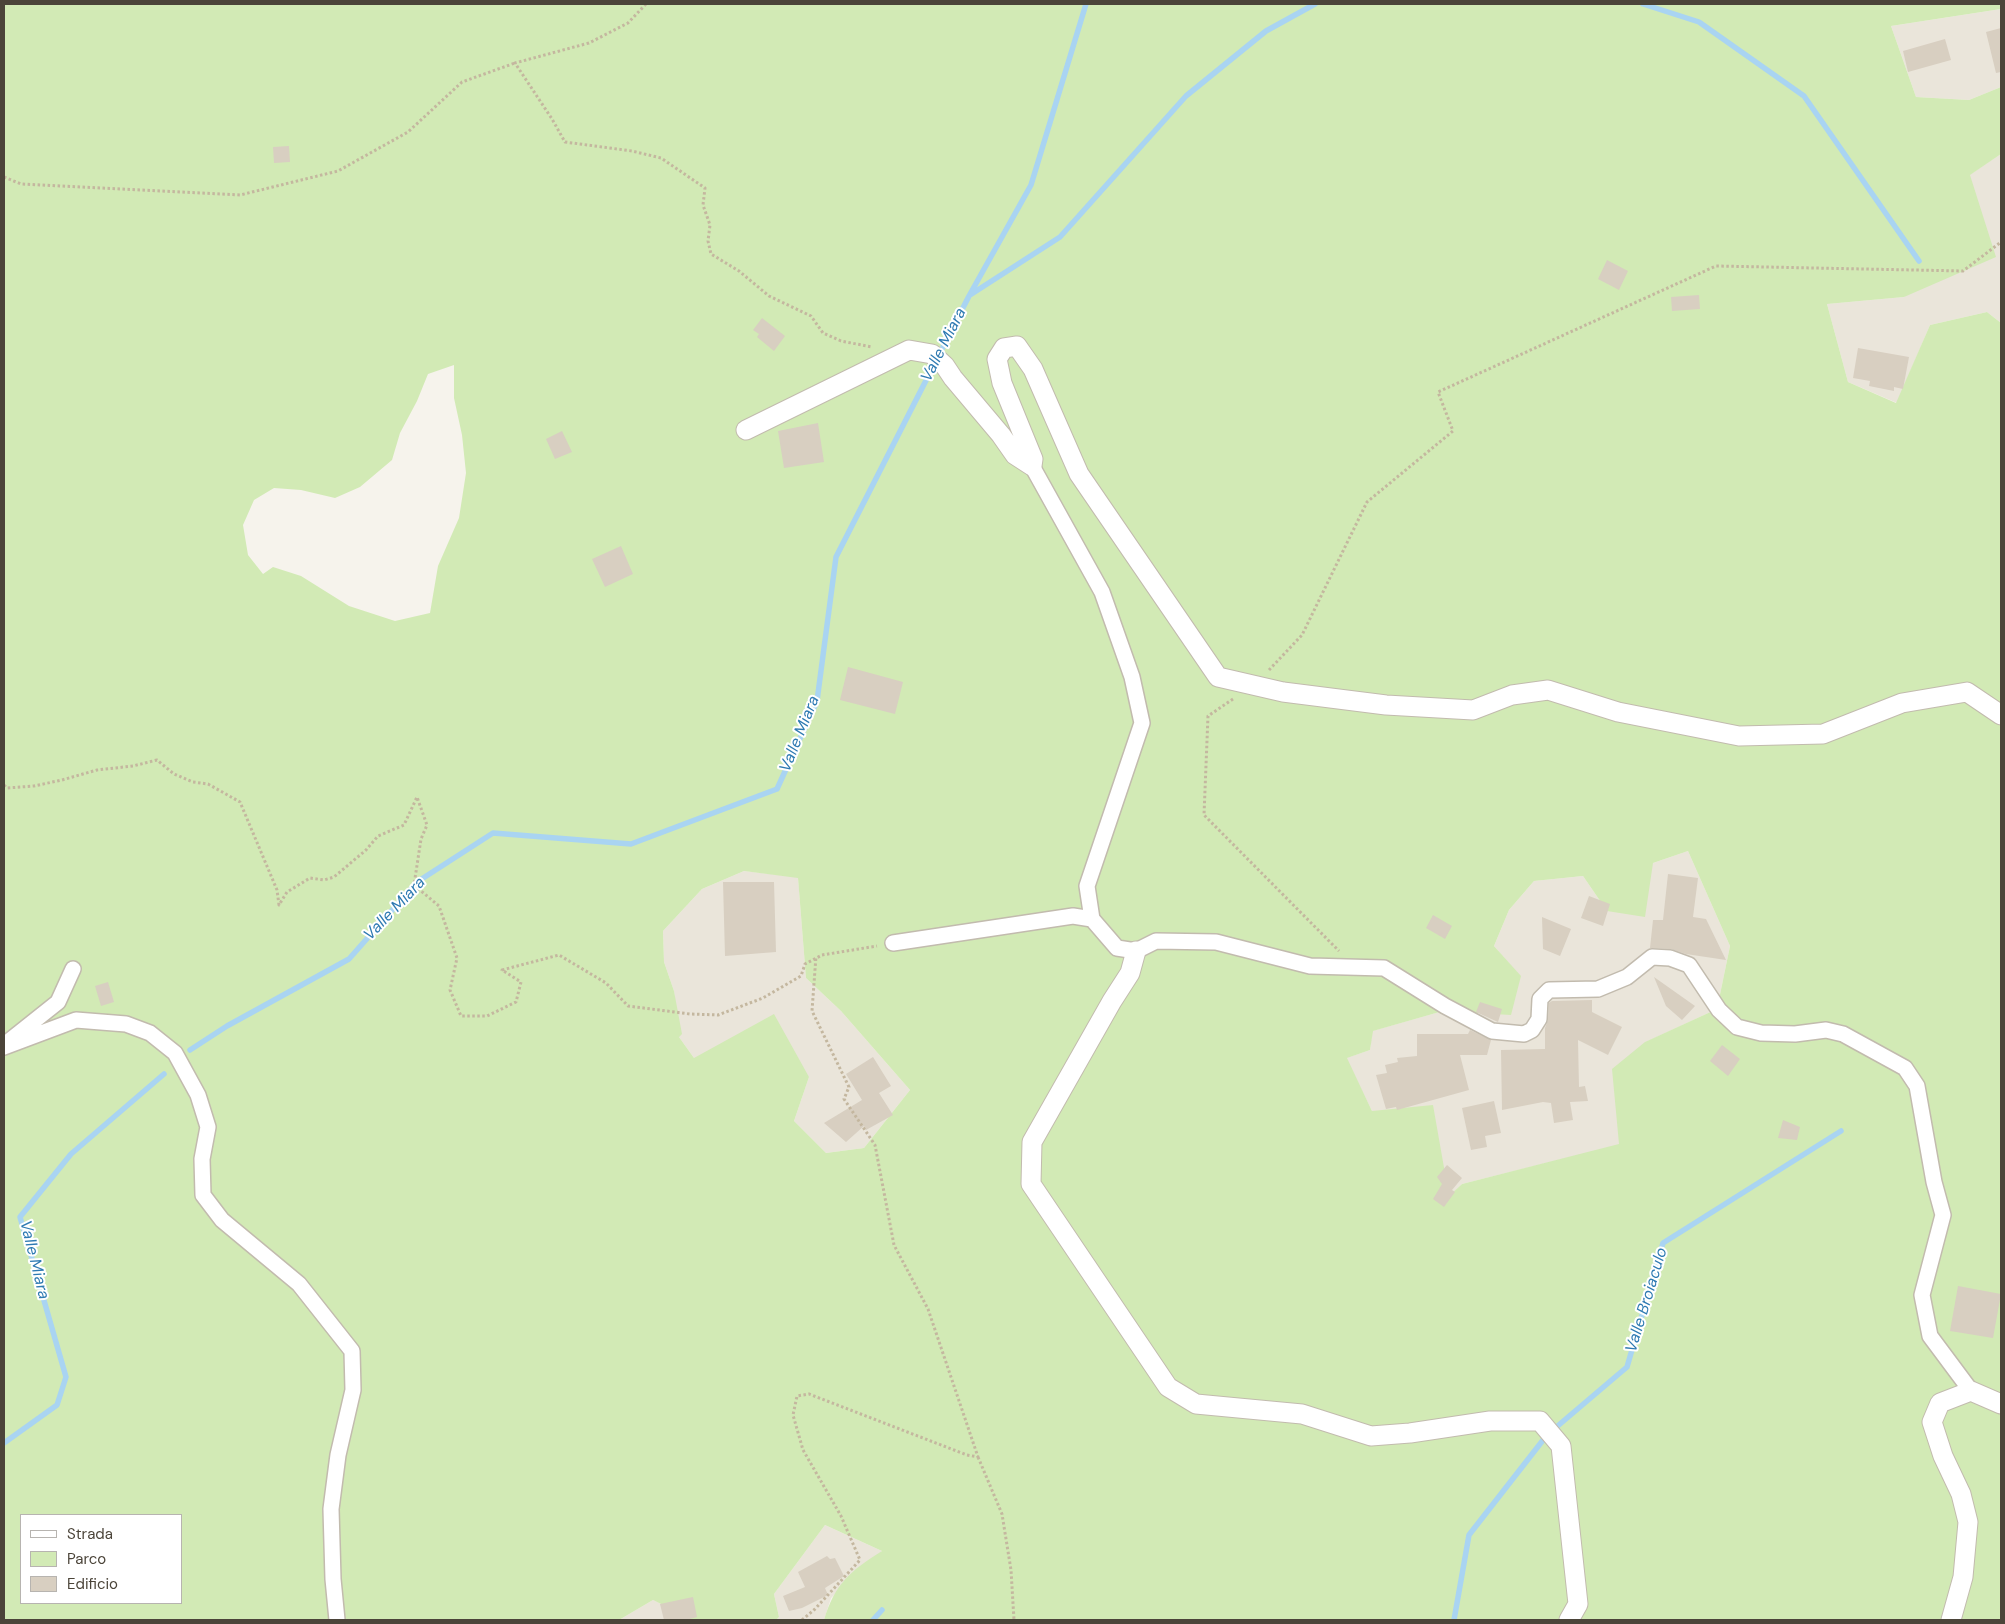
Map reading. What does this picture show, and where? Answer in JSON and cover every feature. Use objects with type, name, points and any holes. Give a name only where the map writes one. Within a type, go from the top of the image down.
[{"type":"street","points":[[1032,466],[1032,459],[1002,383],[997,359],[1004,348],[1017,346],[1033,369],[1079,474],[1218,677],[1283,692],[1386,705],[1472,710],[1512,695],[1548,690],[1618,712],[1738,736],[1823,734],[1902,703],[1966,692],[2001,716]]},
{"type":"street","points":[[746,430],[909,350],[938,360],[1001,435],[1015,455],[1032,466],[1102,592],[1132,677],[1142,724],[1087,886],[1092,919],[1116,948],[1136,951],[1156,941],[1216,942],[1310,966],[1384,968],[1445,1006],[1492,1031],[1524,1034],[1532,1030],[1539,1019],[1540,999],[1549,990],[1598,989],[1627,977],[1652,957],[1670,958],[1688,965],[1719,1010],[1737,1027],[1760,1033],[1796,1034],[1826,1030],[1844,1034],[1905,1068],[1917,1086],[1934,1182],[1943,1215],[1922,1295],[1930,1336],[1971,1391],[2001,1404]]},
{"type":"street","points":[[893,943],[1073,916],[1092,919]]},
{"type":"street","points":[[1136,951],[1130,973],[1112,1001],[1032,1142],[1031,1184],[1168,1387],[1196,1404],[1302,1414],[1371,1436],[1410,1433],[1490,1421],[1540,1421],[1560,1446],[1578,1604],[1569,1620]]},
{"type":"street","points":[[4,1046],[58,1002],[73,969]]},
{"type":"street","points":[[4,1046],[76,1020],[126,1024],[150,1033],[176,1053],[198,1095],[208,1128],[202,1159],[203,1195],[222,1220],[299,1284],[352,1351],[353,1390],[338,1455],[331,1509],[332,1579],[336,1620]]},
{"type":"street","points":[[1952,1620],[1962,1577],[1968,1522],[1961,1494],[1943,1456],[1932,1422],[1940,1403],[1971,1391]]},
{"type":"path","points":[[4,177],[21,184],[240,195],[338,171],[408,132],[462,82],[515,63],[589,43],[628,24],[646,4]]},
{"type":"path","points":[[515,63],[552,119],[564,142],[632,150],[661,158],[705,188],[703,205],[710,225],[708,240],[711,254],[739,272],[769,296],[811,316],[823,333],[841,341],[874,347],[888,360]]},
{"type":"path","points":[[1355,967],[1204,815],[1208,716],[1255,685],[1302,635],[1367,502],[1452,431],[1438,392],[1716,266],[1963,271],[2001,242]]},
{"type":"path","points":[[4,785],[6,788],[34,786],[97,770],[133,766],[157,760],[174,774],[193,782],[208,784],[240,802],[276,890],[280,905],[287,892],[310,878],[324,880],[334,876],[366,850],[378,836],[404,825],[417,797],[427,825],[421,839],[414,885],[439,906],[457,958],[450,990],[461,1016],[487,1016],[516,1002],[521,982],[502,970],[559,955],[606,983],[628,1006],[718,1015],[763,998],[801,976],[805,964],[816,958],[816,956],[893,943]]},
{"type":"path","points":[[816,958],[812,1011],[849,1087],[844,1099],[875,1145],[894,1245],[928,1308],[978,1457],[1002,1514],[1011,1570],[1014,1620]]},
{"type":"path","points":[[802,1620],[815,1609],[860,1560],[841,1516],[803,1450],[793,1415],[797,1396],[809,1394],[967,1455],[978,1457]]},
{"type":"shaded area","points":[[2001,9],[2001,87],[1969,100],[1916,97],[1891,26]]},
{"type":"shaded area","points":[[2001,154],[2001,323],[1987,312],[1930,325],[1897,403],[1848,382],[1827,304],[1904,297],[1969,175]]},
{"type":"shaded area","points":[[1688,851],[1730,946],[1717,1009],[1646,1042],[1619,1145],[1462,1184],[1449,1197],[1372,1111],[1346,1058],[1370,1050],[1372,1031],[1443,1011],[1520,976],[1494,946],[1509,910],[1534,881],[1583,876],[1607,911],[1653,863]]},
{"type":"shaded area","points":[[744,871],[798,877],[806,978],[841,1011],[910,1090],[864,1148],[826,1153],[794,1121],[809,1077],[694,1058],[679,1037],[674,991],[664,962],[663,931],[702,889]]},
{"type":"shaded area","points":[[825,1525],[882,1551],[831,1598],[824,1620],[776,1620],[779,1617],[774,1594]]},
{"type":"shaded area","points":[[653,1600],[685,1616],[688,1620],[619,1620]]},
{"type":"green space","points":[[4,4],[2001,4],[2001,9],[1891,26],[1916,97],[1969,100],[2001,87],[2001,154],[1970,175],[1996,257],[1904,297],[1827,304],[1848,382],[1896,403],[1930,325],[1987,312],[2001,323],[2001,1620],[824,1620],[833,1597],[845,1580],[852,1572],[882,1551],[825,1525],[774,1594],[779,1617],[776,1620],[688,1620],[685,1616],[653,1600],[619,1620],[4,1620]],"holes":[[[454,365],[454,398],[462,435],[466,473],[459,518],[438,566],[430,613],[395,621],[349,606],[301,576],[273,567],[263,574],[248,555],[243,525],[254,500],[274,488],[301,490],[335,498],[360,487],[392,460],[400,433],[417,401],[428,374]],[[1688,851],[1730,946],[1717,1009],[1645,1042],[1612,1069],[1619,1144],[1462,1184],[1449,1196],[1433,1105],[1372,1111],[1347,1058],[1370,1050],[1373,1031],[1443,1011],[1511,1015],[1521,976],[1494,946],[1509,910],[1534,881],[1583,876],[1607,911],[1645,917],[1653,863]],[[744,871],[798,878],[806,978],[841,1011],[910,1090],[864,1148],[826,1153],[794,1121],[809,1077],[774,1014],[694,1058],[679,1037],[682,1034],[674,991],[664,962],[663,931],[702,889]]]},
{"type":"building","points":[[2001,28],[2001,72],[1996,73],[1986,32]]},
{"type":"building","points":[[1945,39],[1951,60],[1908,72],[1903,51]]},
{"type":"building","points":[[289,146],[290,162],[274,163],[273,147]]},
{"type":"building","points":[[1607,260],[1628,271],[1619,290],[1598,279]]},
{"type":"building","points":[[1699,295],[1700,309],[1672,311],[1671,297]]},
{"type":"building","points":[[762,318],[785,336],[774,351],[757,337],[759,334],[753,330]]},
{"type":"building","points":[[1858,348],[1909,357],[1903,389],[1894,387],[1894,391],[1869,386],[1870,381],[1853,378]]},
{"type":"building","points":[[818,423],[824,462],[784,468],[778,431]]},
{"type":"building","points":[[562,431],[572,452],[555,459],[546,439]]},
{"type":"building","points":[[621,546],[633,574],[605,587],[592,559]]},
{"type":"building","points":[[848,667],[903,682],[895,714],[840,700]]},
{"type":"building","points":[[1668,874],[1698,878],[1693,917],[1706,919],[1726,960],[1686,954],[1671,949],[1650,948],[1653,920],[1663,920]]},
{"type":"building","points":[[723,882],[774,882],[776,952],[725,956]]},
{"type":"building","points":[[1589,896],[1610,904],[1603,926],[1581,918]]},
{"type":"building","points":[[1433,915],[1452,926],[1445,939],[1426,928]]},
{"type":"building","points":[[1542,917],[1571,929],[1560,956],[1543,949]]},
{"type":"building","points":[[1654,977],[1695,1006],[1682,1020],[1666,1006]]},
{"type":"building","points":[[108,982],[114,1002],[101,1006],[95,986]]},
{"type":"building","points":[[1592,1000],[1592,1012],[1622,1027],[1608,1055],[1578,1040],[1579,1087],[1585,1086],[1588,1101],[1570,1102],[1573,1120],[1554,1123],[1551,1103],[1543,1102],[1502,1110],[1501,1050],[1545,1049],[1545,1028],[1548,1020],[1549,1003],[1552,1001]]},
{"type":"building","points":[[1480,1002],[1502,1009],[1498,1022],[1476,1012]]},
{"type":"building","points":[[1470,1030],[1491,1040],[1487,1055],[1460,1055],[1469,1090],[1397,1110],[1396,1107],[1386,1109],[1376,1075],[1387,1073],[1385,1065],[1398,1062],[1397,1058],[1417,1056],[1417,1034],[1468,1034]]},
{"type":"building","points":[[1722,1045],[1740,1059],[1728,1076],[1710,1061]]},
{"type":"building","points":[[873,1057],[891,1086],[879,1093],[893,1115],[866,1130],[864,1126],[846,1142],[824,1123],[862,1100],[846,1074]]},
{"type":"building","points":[[1494,1101],[1501,1133],[1485,1136],[1487,1147],[1471,1150],[1462,1108]]},
{"type":"building","points":[[1783,1120],[1800,1127],[1797,1140],[1778,1138]]},
{"type":"building","points":[[1447,1165],[1462,1178],[1452,1190],[1455,1192],[1444,1207],[1433,1199],[1442,1184],[1437,1177]]},
{"type":"building","points":[[1958,1286],[2001,1294],[1993,1338],[1950,1331]]},
{"type":"building","points":[[827,1556],[830,1559],[835,1558],[844,1576],[825,1588],[828,1595],[802,1608],[789,1611],[783,1596],[805,1587],[798,1572]]},
{"type":"building","points":[[693,1597],[697,1617],[686,1620],[664,1620],[660,1604]]},
{"type":"waterway","name":"Valle Miara","points":[[190,1050],[227,1026],[349,959],[417,882],[493,833],[631,844],[777,789],[817,701],[836,557],[969,296],[1031,185],[1086,4]]},
{"type":"waterway","points":[[970,295],[1060,237],[1186,96],[1266,31],[1315,4]]},
{"type":"waterway","points":[[1643,4],[1699,22],[1804,96],[1919,261]]},
{"type":"waterway","name":"Valle Miara","points":[[4,1443],[57,1405],[66,1377],[20,1217],[71,1154],[164,1074]]},
{"type":"waterway","name":"Valle Broiaculo","points":[[1454,1620],[1469,1535],[1547,1435],[1627,1367],[1663,1243],[1841,1131]]},
{"type":"waterway","points":[[873,1620],[882,1610]]}]
